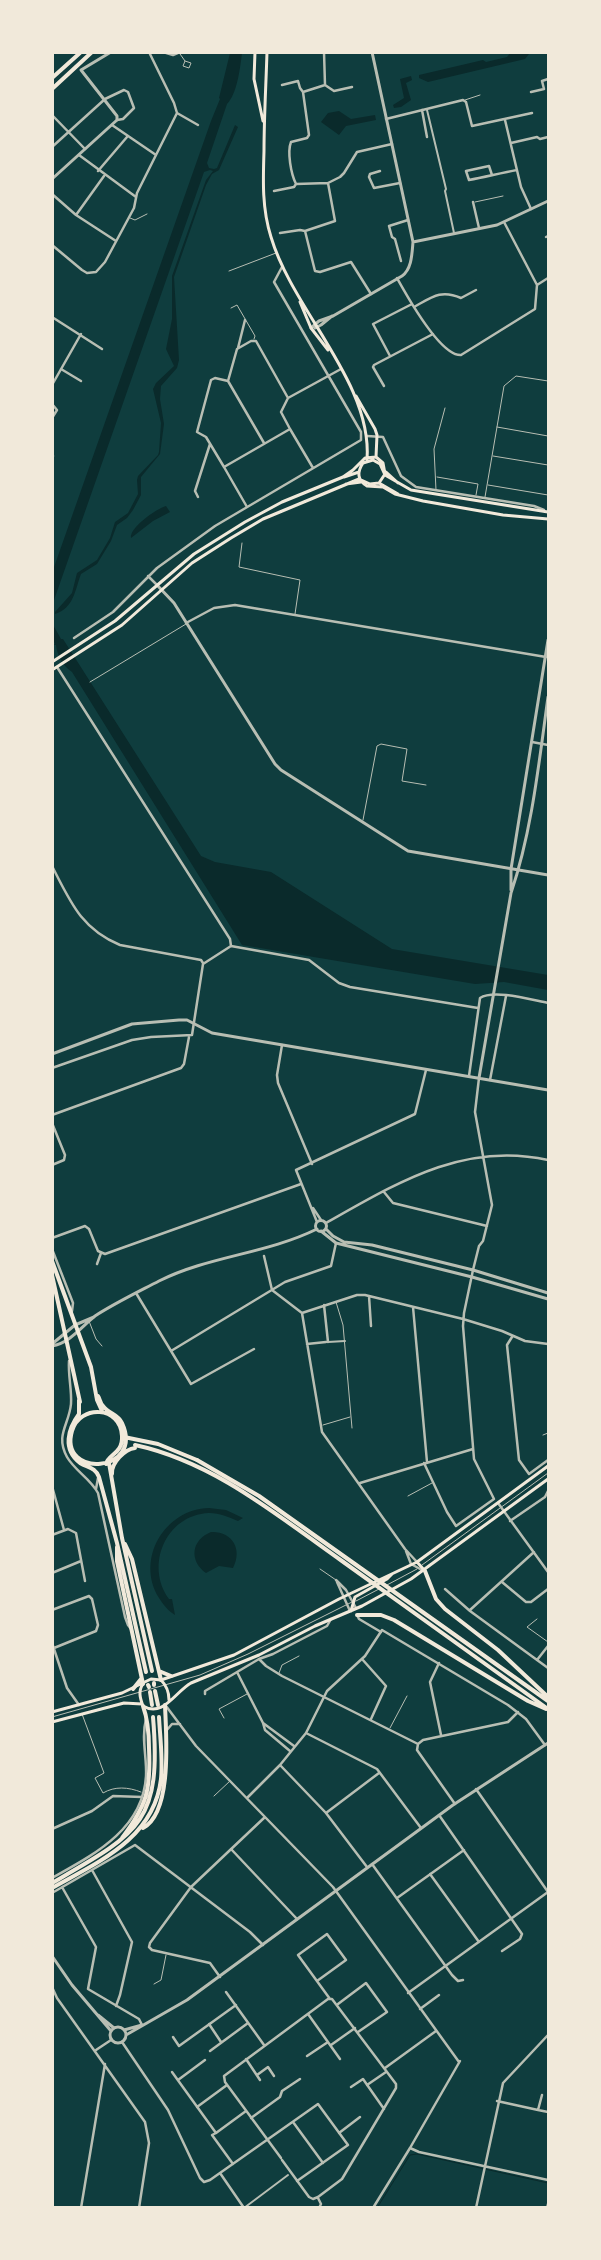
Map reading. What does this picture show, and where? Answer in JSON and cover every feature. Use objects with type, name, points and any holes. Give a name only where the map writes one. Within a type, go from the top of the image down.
[{"type":"main road","points":[[52,78],[81,52]]},
{"type":"main road","points":[[52,89],[92,52]]},
{"type":"main road","points":[[254,52],[254,79],[264,126]]},
{"type":"main road","points":[[267,52],[264,126],[264,206],[276,253],[282,267],[330,352]]},
{"type":"main road","points":[[299,298],[303,312],[312,328],[341,369],[354,393],[365,421],[367,459],[361,465],[359,472],[360,480]]},
{"type":"main road","points":[[354,393],[361,402],[377,435],[376,457]]},
{"type":"main road","points":[[343,476],[360,462],[376,457]]},
{"type":"main road","points":[[376,457],[383,463],[385,474],[379,485]]},
{"type":"main road","points":[[367,459],[379,462],[385,474],[411,490],[548,512]]},
{"type":"main road","points":[[52,662],[115,621],[194,554],[245,522],[282,502],[343,476],[359,472]]},
{"type":"main road","points":[[52,670],[122,625],[192,563],[263,519],[345,484],[360,480],[423,501],[503,515],[548,519]]},
{"type":"main road","points":[[52,1261],[91,1367],[103,1409],[120,1418],[124,1436],[124,1447],[118,1456],[108,1463],[97,1465],[82,1460],[73,1448],[71,1436],[73,1429],[83,1416],[103,1409]]},
{"type":"main road","points":[[52,1275],[83,1416]]},
{"type":"main road","points":[[79,1400],[79,1414],[69,1432],[69,1446],[77,1460],[94,1470],[99,1477],[104,1494]]},
{"type":"main road","points":[[124,1436],[158,1444],[197,1460],[253,1492],[548,1701]]},
{"type":"main road","points":[[124,1436],[119,1450],[107,1460],[122,1538],[152,1671]]},
{"type":"main road","points":[[112,1486],[112,1468],[128,1450],[135,1446]]},
{"type":"main road","points":[[124,1447],[142,1446],[184,1460],[231,1484],[548,1709]]},
{"type":"main road","points":[[97,1465],[146,1672]]},
{"type":"main road","points":[[52,1712],[133,1688],[151,1679],[161,1680],[234,1656],[344,1597],[417,1562],[496,1501],[548,1466]]},
{"type":"main road","points":[[52,1722],[124,1703],[143,1705],[155,1710],[165,1705],[191,1683],[259,1655],[356,1608],[425,1571],[548,1479]]},
{"type":"main road","points":[[122,1538],[132,1559],[158,1671],[169,1701]]},
{"type":"main road","points":[[117,1543],[117,1561],[143,1684],[140,1693],[146,1718],[150,1784],[136,1818],[119,1842]]},
{"type":"main road","points":[[417,1562],[425,1571],[436,1599],[444,1609],[498,1650],[548,1697]]},
{"type":"main road","points":[[350,1611],[356,1596],[387,1579],[394,1572]]},
{"type":"main road","points":[[350,1611],[357,1615],[381,1615],[394,1620],[528,1701],[548,1709]]},
{"type":"main road","points":[[158,1671],[170,1676]]},
{"type":"main road","points":[[133,1688],[139,1683],[141,1677]]},
{"type":"main road","points":[[156,1691],[158,1705]]},
{"type":"main road","points":[[150,1692],[152,1705]]},
{"type":"main road","points":[[52,1883],[64,1879],[114,1852],[153,1818],[164,1788],[167,1764],[165,1705]]},
{"type":"main road","points":[[52,1888],[119,1842],[137,1825],[152,1792],[156,1770],[153,1717]]},
{"type":"main road","points":[[141,1829],[152,1810],[161,1782],[162,1762],[159,1717]]},
{"type":"street","points":[[111,52],[81,70],[105,99],[117,116],[117,120]]},
{"type":"street","points":[[52,245],[82,270],[91,274],[96,272],[105,262],[129,218],[136,198],[177,113],[174,103],[148,52]]},
{"type":"street","points":[[163,52],[173,55],[180,53]]},
{"type":"street","points":[[324,52],[325,85]]},
{"type":"street","points":[[312,328],[408,272],[413,242],[372,52]]},
{"type":"street","points":[[531,92],[544,89],[542,81],[548,79]]},
{"type":"street","points":[[282,85],[298,82],[303,92],[309,135],[307,138],[291,142],[291,168],[296,184]]},
{"type":"street","points":[[325,85],[334,91],[352,87]]},
{"type":"street","points":[[303,92],[325,85]]},
{"type":"street","points":[[52,147],[105,99],[124,90],[128,92],[134,108],[123,119],[117,120],[52,179]]},
{"type":"street","points":[[386,119],[464,100],[472,126],[532,113]]},
{"type":"street","points":[[427,108],[454,233]]},
{"type":"street","points":[[422,110],[427,137]]},
{"type":"street","points":[[177,113],[198,125]]},
{"type":"street","points":[[52,115],[85,149]]},
{"type":"street","points":[[505,120],[521,187],[531,209]]},
{"type":"street","points":[[112,125],[156,155]]},
{"type":"street","points":[[98,171],[127,137]]},
{"type":"street","points":[[511,143],[537,137],[540,139],[548,137]]},
{"type":"street","points":[[274,191],[294,187],[296,184],[328,183],[344,174],[357,152],[392,144]]},
{"type":"street","points":[[78,155],[136,198]]},
{"type":"street","points":[[492,175],[489,166],[466,171],[469,180],[517,170]]},
{"type":"street","points":[[380,171],[370,174],[369,177],[374,188],[400,183]]},
{"type":"street","points":[[76,215],[104,176]]},
{"type":"street","points":[[280,233],[305,231],[335,221],[328,183]]},
{"type":"street","points":[[52,194],[76,215],[116,241]]},
{"type":"street","points":[[413,242],[504,222],[548,201]]},
{"type":"street","points":[[474,202],[479,228]]},
{"type":"street","points":[[400,261],[395,239],[392,237],[389,226],[408,220]]},
{"type":"street","points":[[397,278],[413,306],[434,334],[450,352],[461,355],[532,312],[536,305],[537,285],[504,222]]},
{"type":"street","points":[[305,231],[315,271],[320,272],[351,262],[371,294]]},
{"type":"street","points":[[74,638],[113,612],[136,591],[148,576],[215,526],[362,438],[274,282],[282,267]]},
{"type":"street","points":[[537,285],[548,278]]},
{"type":"street","points":[[390,356],[373,324],[439,294],[451,293],[461,298],[476,290]]},
{"type":"street","points":[[52,318],[81,334],[102,349]]},
{"type":"street","points":[[228,382],[245,320]]},
{"type":"street","points":[[52,385],[81,334]]},
{"type":"street","points":[[384,386],[373,367],[390,356],[434,334]]},
{"type":"street","points":[[238,349],[254,340],[288,398]]},
{"type":"street","points":[[313,468],[280,412],[288,398],[341,369]]},
{"type":"street","points":[[61,370],[81,381]]},
{"type":"street","points":[[247,507],[206,437],[198,434],[196,430],[211,380],[214,378],[228,382],[264,444]]},
{"type":"street","points":[[52,404],[57,410],[52,418]]},
{"type":"street","points":[[224,467],[290,429]]},
{"type":"street","points":[[367,436],[377,435],[384,439],[401,476],[416,487],[534,506],[548,512]]},
{"type":"street","points":[[198,497],[195,491],[210,444]]},
{"type":"street","points":[[148,576],[172,600],[275,764],[281,770],[408,851],[548,875]]},
{"type":"street","points":[[186,623],[221,606],[235,605],[547,657]]},
{"type":"street","points":[[511,893],[511,869],[547,657],[548,640]]},
{"type":"street","points":[[58,667],[230,939],[231,946]]},
{"type":"street","points":[[548,697],[542,743],[519,870],[511,893],[475,1112],[481,1156],[492,1201],[487,1226],[473,1270],[463,1319],[475,1464],[496,1501],[548,1572]]},
{"type":"street","points":[[532,742],[548,745]]},
{"type":"street","points":[[52,866],[76,911],[91,928],[107,940],[120,945],[201,960],[203,964],[195,1024],[184,1064],[181,1068],[52,1115]]},
{"type":"street","points":[[203,964],[231,946],[309,960],[339,983],[350,987],[478,1008]]},
{"type":"street","points":[[469,1076],[480,998],[484,996],[506,996],[548,1003]]},
{"type":"street","points":[[490,1080],[506,996]]},
{"type":"street","points":[[52,1054],[132,1024],[179,1020],[195,1024],[212,1033],[548,1090]]},
{"type":"street","points":[[52,1068],[132,1040],[165,1036],[191,1036]]},
{"type":"street","points":[[282,1045],[276,1076],[312,1164]]},
{"type":"street","points":[[317,1228],[319,1221],[296,1170],[416,1114],[426,1068]]},
{"type":"street","points":[[52,1122],[65,1155],[64,1160],[52,1165]]},
{"type":"street","points":[[319,1221],[326,1223],[429,1170],[481,1156],[508,1155],[548,1160]]},
{"type":"street","points":[[101,1253],[301,1184]]},
{"type":"street","points":[[384,1192],[393,1203],[487,1226]]},
{"type":"street","points":[[326,1223],[326,1229],[338,1240],[372,1245],[473,1270],[548,1293]]},
{"type":"street","points":[[52,1238],[85,1226],[89,1229],[98,1251],[101,1253]]},
{"type":"street","points":[[317,1228],[336,1243],[472,1276],[548,1299]]},
{"type":"street","points":[[52,1345],[65,1331],[75,1325],[89,1320],[136,1293],[196,1265],[280,1244],[317,1228]]},
{"type":"street","points":[[321,1231],[326,1229]]},
{"type":"street","points":[[171,1351],[291,1279],[331,1266],[336,1243]]},
{"type":"street","points":[[371,1251],[372,1245]]},
{"type":"street","points":[[52,1249],[72,1304],[71,1314]]},
{"type":"street","points":[[97,1264],[101,1253]]},
{"type":"street","points":[[264,1256],[272,1290],[302,1313],[320,1425],[324,1436],[405,1549],[417,1562]]},
{"type":"street","points":[[52,1291],[58,1296]]},
{"type":"street","points":[[136,1293],[191,1384],[254,1349]]},
{"type":"street","points":[[302,1313],[357,1295],[368,1296],[463,1319],[502,1331],[512,1337],[525,1341],[548,1344]]},
{"type":"street","points":[[368,1296],[371,1326]]},
{"type":"street","points":[[324,1305],[327,1342]]},
{"type":"street","points":[[413,1307],[425,1463],[433,1483],[456,1526],[496,1501]]},
{"type":"street","points":[[52,1345],[67,1340],[89,1320]]},
{"type":"street","points":[[512,1337],[507,1345],[519,1460],[529,1474],[548,1460]]},
{"type":"street","points":[[307,1344],[345,1341]]},
{"type":"street","points":[[70,1354],[68,1380],[71,1404],[62,1432],[63,1446],[70,1462],[96,1489]]},
{"type":"street","points":[[359,1483],[473,1449]]},
{"type":"street","points":[[99,1477],[96,1489],[125,1617],[132,1630]]},
{"type":"street","points":[[52,1486],[64,1530]]},
{"type":"street","points":[[510,1520],[547,1498],[548,1492]]},
{"type":"street","points":[[52,1535],[70,1529],[77,1534],[85,1581]]},
{"type":"street","points":[[405,1549],[412,1564],[420,1567]]},
{"type":"street","points":[[470,1610],[534,1552]]},
{"type":"street","points":[[52,1573],[81,1560]]},
{"type":"street","points":[[336,1580],[356,1608]]},
{"type":"street","points":[[336,1580],[350,1611]]},
{"type":"street","points":[[502,1582],[526,1602],[531,1602],[548,1589]]},
{"type":"street","points":[[445,1589],[548,1668]]},
{"type":"street","points":[[52,1610],[88,1596],[92,1599],[97,1629],[54,1648]]},
{"type":"street","points":[[122,2042],[126,2035],[168,2012],[220,1976],[335,1890],[476,1789],[547,1744],[518,1712],[439,1663],[359,1619],[357,1615]]},
{"type":"street","points":[[205,1694],[205,1691],[259,1659],[327,1626],[331,1619]]},
{"type":"street","points":[[246,1798],[291,1752],[306,1733],[325,1696],[362,1659],[381,1631]]},
{"type":"street","points":[[52,1643],[54,1654],[69,1690],[78,1705]]},
{"type":"street","points":[[537,1660],[548,1646]]},
{"type":"street","points":[[259,1659],[278,1673],[418,1744]]},
{"type":"street","points":[[362,1659],[386,1686],[371,1719]]},
{"type":"street","points":[[439,1663],[430,1683],[441,1736]]},
{"type":"street","points":[[237,1672],[265,1730],[291,1752]]},
{"type":"street","points":[[165,1705],[196,1746],[335,1890],[408,1993],[460,2062],[373,2208]]},
{"type":"street","points":[[455,1804],[418,1751],[418,1744],[422,1740],[506,1722],[518,1712]]},
{"type":"street","points":[[52,1878],[106,1846],[128,1825],[143,1795],[146,1777],[144,1736],[146,1718]]},
{"type":"street","points":[[263,1723],[294,1747]]},
{"type":"street","points":[[166,1732],[172,1724],[180,1724]]},
{"type":"street","points":[[306,1733],[377,1769],[383,1774],[421,1828]]},
{"type":"street","points":[[280,1765],[326,1813],[367,1867]]},
{"type":"street","points":[[326,1813],[379,1772]]},
{"type":"street","points":[[408,1993],[548,1892],[476,1789]]},
{"type":"street","points":[[52,1830],[92,1811],[114,1796],[143,1795]]},
{"type":"street","points":[[440,1815],[512,1918],[522,1936],[502,1951]]},
{"type":"street","points":[[220,1976],[210,1963],[152,1950],[150,1942],[191,1887],[265,1816]]},
{"type":"street","points":[[52,1893],[132,1844],[138,1846],[250,1932],[263,1945]]},
{"type":"street","points":[[231,1849],[298,1919]]},
{"type":"street","points":[[397,1898],[464,1850]]},
{"type":"street","points":[[372,1863],[445,1966],[456,1980],[463,1980]]},
{"type":"street","points":[[92,1870],[131,1938],[132,1944],[116,2006]]},
{"type":"street","points":[[430,1874],[479,1942]]},
{"type":"street","points":[[62,1887],[96,1947],[88,1989],[139,2019],[142,2025]]},
{"type":"street","points":[[317,1981],[346,1960],[327,1934],[298,1955],[330,1999],[334,1999],[338,2004],[396,2088],[342,2179],[318,2198],[310,2198],[224,2080],[225,2074],[330,1999]]},
{"type":"street","points":[[52,1956],[94,2012],[112,2029]]},
{"type":"street","points":[[338,2004],[366,1983],[387,2012],[358,2032]]},
{"type":"street","points":[[52,1987],[57,1998],[144,2118],[149,2146],[139,2207]]},
{"type":"street","points":[[226,1992],[264,2045]]},
{"type":"street","points":[[420,2009],[439,1995]]},
{"type":"street","points":[[173,2037],[179,2046],[236,2005]]},
{"type":"street","points":[[308,2014],[340,2059]]},
{"type":"street","points":[[210,2051],[248,2023]]},
{"type":"street","points":[[209,2024],[221,2042]]},
{"type":"street","points":[[124,2030],[142,2025]]},
{"type":"street","points":[[112,2029],[118,2026],[124,2030],[126,2035]]},
{"type":"street","points":[[331,2046],[355,2028]]},
{"type":"street","points":[[111,2040],[112,2029]]},
{"type":"street","points":[[367,2085],[436,2031]]},
{"type":"street","points":[[476,2208],[503,2083],[548,2035]]},
{"type":"street","points":[[96,2050],[111,2040]]},
{"type":"street","points":[[111,2040],[115,2043],[122,2042]]},
{"type":"street","points":[[122,2042],[168,2110],[203,2181],[208,2181],[220,2173],[318,2104],[348,2145],[297,2181]]},
{"type":"street","points":[[307,2056],[328,2042]]},
{"type":"street","points":[[246,2059],[260,2080]]},
{"type":"street","points":[[178,2080],[206,2060]]},
{"type":"street","points":[[81,2208],[105,2064]]},
{"type":"street","points":[[257,2075],[268,2067],[274,2076]]},
{"type":"street","points":[[172,2072],[216,2133]]},
{"type":"street","points":[[251,2118],[280,2097],[282,2091],[300,2079]]},
{"type":"street","points":[[351,2087],[363,2079],[384,2109]]},
{"type":"street","points":[[197,2107],[227,2085]]},
{"type":"street","points":[[538,2110],[542,2095]]},
{"type":"street","points":[[498,2101],[548,2112]]},
{"type":"street","points":[[233,2164],[212,2136],[246,2111]]},
{"type":"street","points":[[339,2133],[360,2117]]},
{"type":"street","points":[[294,2122],[323,2163]]},
{"type":"street","points":[[410,2148],[419,2152],[548,2180]]},
{"type":"street","points":[[220,2173],[244,2208],[288,2175]]},
{"type":"street","points":[[318,2198],[321,2204],[319,2208]]},
{"type":"street","points":[[547,2208],[548,2204]]},
{"type":"lane","points":[[180,53],[185,61]]},
{"type":"lane","points":[[464,100],[480,95]]},
{"type":"lane","points":[[474,202],[503,196]]},
{"type":"lane","points":[[129,218],[135,220],[147,214]]},
{"type":"lane","points":[[229,270],[276,253]]},
{"type":"lane","points":[[231,308],[237,305],[255,336],[254,340]]},
{"type":"lane","points":[[485,499],[504,386],[516,376],[548,381]]},
{"type":"lane","points":[[436,490],[434,449],[444,408]]},
{"type":"lane","points":[[497,427],[548,436]]},
{"type":"lane","points":[[492,456],[548,465]]},
{"type":"lane","points":[[436,477],[478,484],[476,497]]},
{"type":"lane","points":[[487,485],[548,495],[548,490]]},
{"type":"lane","points":[[242,543],[239,567],[300,580],[295,614]]},
{"type":"lane","points":[[90,682],[186,623]]},
{"type":"lane","points":[[362,823],[377,746],[381,744],[407,749],[402,781],[426,785]]},
{"type":"lane","points":[[336,1302],[344,1325],[352,1428]]},
{"type":"lane","points":[[89,1320],[96,1339],[102,1346]]},
{"type":"lane","points":[[320,1425],[351,1417]]},
{"type":"lane","points":[[543,1434],[548,1433]]},
{"type":"lane","points":[[52,1717],[173,1684],[233,1661],[420,1567],[548,1473]]},
{"type":"lane","points":[[408,1496],[433,1483]]},
{"type":"lane","points":[[320,1569],[336,1580]]},
{"type":"lane","points":[[537,1619],[527,1627],[548,1642]]},
{"type":"lane","points":[[278,1673],[282,1665],[299,1656]]},
{"type":"lane","points":[[224,1718],[219,1709],[248,1694]]},
{"type":"lane","points":[[390,1729],[406,1696]]},
{"type":"lane","points":[[82,1714],[104,1773],[95,1778],[103,1793],[112,1788],[131,1788],[143,1795]]},
{"type":"lane","points":[[214,1796],[230,1781]]},
{"type":"lane","points":[[154,1984],[161,1980],[166,1954]]},
{"type":"water","points":[[511,52],[537,53],[529,54],[525,59],[428,82],[419,78],[419,75],[483,60],[486,62],[507,57]]},
{"type":"water","points":[[230,53],[242,53],[239,74],[236,88],[227,104],[207,163],[209,168],[217,168],[235,125],[238,127],[219,170],[212,174],[206,185],[174,277],[179,360],[177,368],[161,386],[160,399],[164,424],[160,454],[141,477],[141,495],[133,510],[127,518],[117,525],[111,541],[97,564],[81,574],[70,603],[55,614],[72,593],[77,573],[97,560],[110,538],[115,522],[128,513],[138,494],[138,476],[159,452],[161,423],[153,389],[156,383],[174,366],[166,349],[172,319],[172,276],[206,180],[213,171],[210,170],[204,172],[53,603],[53,570],[220,99]]},
{"type":"water","points":[[411,76],[412,80],[406,83],[411,100],[401,107],[394,108],[393,105],[404,98],[400,79]]},
{"type":"water","points":[[339,111],[351,119],[375,115],[376,120],[346,126],[339,135],[321,122],[328,113]]},
{"type":"water","points":[[166,506],[170,512],[153,521],[131,538],[134,529],[139,524]]},
{"type":"water","points":[[52,623],[201,856],[215,862],[271,872],[392,949],[548,975],[548,990],[504,982],[475,984],[242,945],[72,672],[61,660],[56,645],[53,645],[55,644]]},
{"type":"water","points":[[209,1508],[226,1510],[243,1518],[238,1521],[220,1514],[209,1513],[194,1516],[181,1523],[171,1532],[164,1544],[159,1572],[162,1586],[169,1599],[172,1599],[175,1615],[159,1598],[152,1583],[150,1568],[153,1553],[158,1539],[179,1517],[193,1511]]},
{"type":"water","points":[[211,1532],[225,1535],[234,1542],[237,1554],[233,1568],[219,1566],[206,1573],[197,1563],[195,1557],[196,1545],[199,1540]]},
{"type":"waterway","points":[[377,2208],[410,2155],[417,2154],[548,2183]]}]
